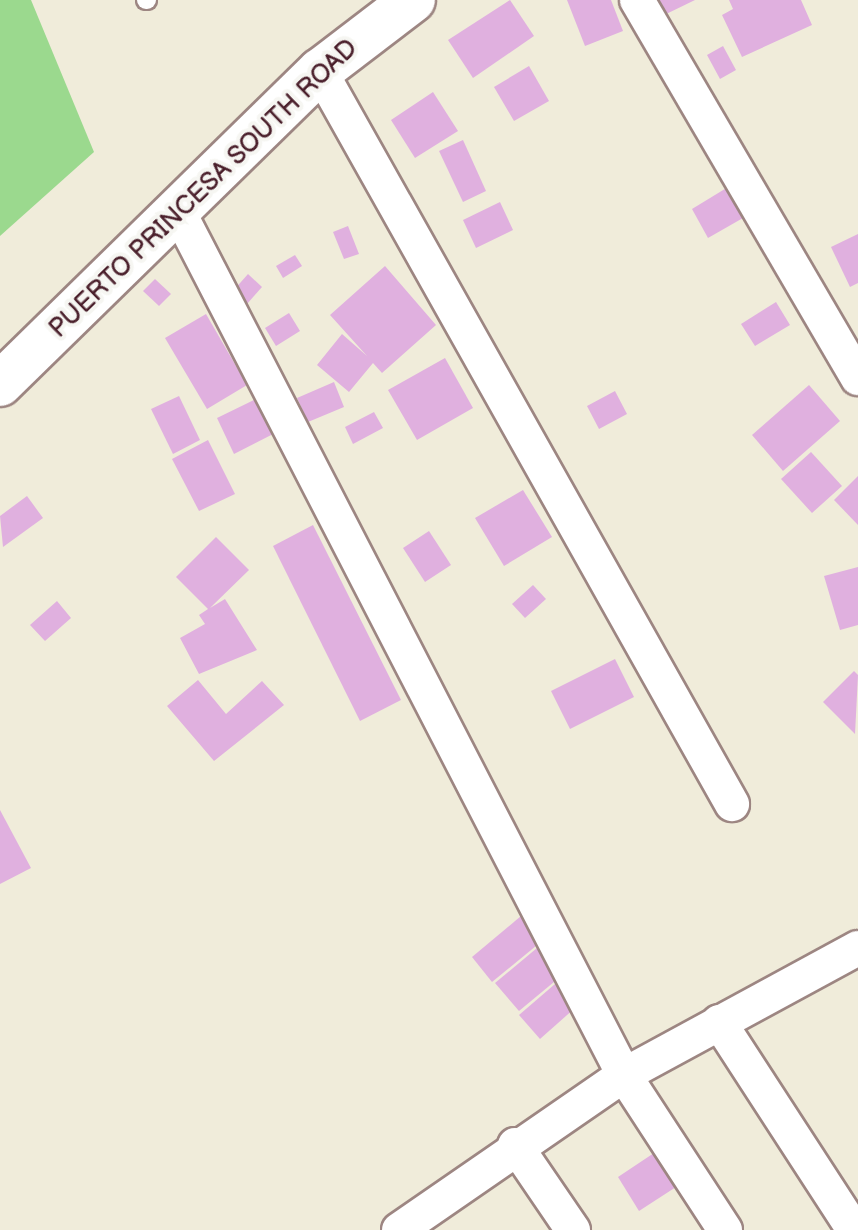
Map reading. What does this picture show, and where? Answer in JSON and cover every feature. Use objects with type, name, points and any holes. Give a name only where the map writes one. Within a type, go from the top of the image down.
[{"type":"main road","name":"PUERTO PRINCESA SOUTH ROAD","points":[[0,384],[320,71],[413,0]]},
{"type":"street","points":[[637,0],[858,378]]},
{"type":"street","points":[[320,71],[732,804]]},
{"type":"street","points":[[177,209],[624,1075],[725,1230]]},
{"type":"street","points":[[399,1230],[440,1217],[515,1145],[624,1075],[858,948]]},
{"type":"street","points":[[719,1022],[854,1230]]},
{"type":"street","points":[[515,1145],[573,1230]]},
{"type":"green space","points":[[0,0],[31,0],[94,152],[0,236]]},
{"type":"building","points":[[510,0],[534,36],[473,78],[448,40]]},
{"type":"building","points":[[567,0],[611,0],[623,31],[585,46]]},
{"type":"building","points":[[650,0],[695,0],[658,18]]},
{"type":"building","points":[[729,0],[801,0],[812,25],[742,57],[722,15],[733,9]]},
{"type":"building","points":[[723,46],[736,70],[720,79],[707,55]]},
{"type":"building","points":[[529,66],[549,101],[514,121],[494,87]]},
{"type":"building","points":[[433,92],[458,131],[415,158],[391,120]]},
{"type":"building","points":[[463,140],[486,191],[463,202],[439,151]]},
{"type":"building","points":[[733,184],[750,214],[708,238],[692,209]]},
{"type":"building","points":[[500,202],[513,230],[476,248],[463,220]]},
{"type":"building","points":[[348,226],[359,254],[344,259],[333,232]]},
{"type":"building","points":[[858,234],[858,283],[850,287],[831,247]]},
{"type":"building","points":[[295,255],[302,266],[283,278],[276,266]]},
{"type":"building","points":[[385,266],[436,325],[382,373],[373,363],[349,392],[317,365],[342,334],[367,356],[330,315]]},
{"type":"building","points":[[248,274],[262,287],[247,304],[233,291]]},
{"type":"building","points":[[155,279],[171,294],[159,306],[143,291]]},
{"type":"building","points":[[776,302],[790,325],[755,346],[741,324]]},
{"type":"building","points":[[289,313],[300,331],[276,346],[265,328]]},
{"type":"building","points":[[206,314],[247,385],[207,409],[165,338]]},
{"type":"building","points":[[445,358],[473,408],[417,440],[388,390]]},
{"type":"building","points":[[334,382],[344,407],[308,422],[297,398]]},
{"type":"building","points":[[809,385],[840,421],[783,471],[752,435]]},
{"type":"building","points":[[615,391],[627,414],[599,429],[587,406]]},
{"type":"building","points":[[264,395],[281,430],[234,454],[217,418]]},
{"type":"building","points":[[179,396],[200,440],[173,454],[151,409]]},
{"type":"building","points":[[374,412],[383,428],[353,444],[345,427]]},
{"type":"building","points":[[208,440],[235,494],[199,511],[172,459]]},
{"type":"building","points":[[811,452],[842,486],[812,513],[781,479]]},
{"type":"building","points":[[858,476],[858,525],[834,500]]},
{"type":"building","points":[[523,490],[552,537],[504,566],[475,518]]},
{"type":"building","points":[[27,496],[43,518],[3,547],[0,516]]},
{"type":"building","points":[[313,525],[401,700],[360,721],[273,546]]},
{"type":"building","points":[[429,531],[451,565],[425,582],[403,548]]},
{"type":"building","points":[[216,537],[249,570],[210,608],[225,599],[257,650],[199,674],[180,638],[205,624],[199,615],[208,609],[176,577]]},
{"type":"building","points":[[858,567],[858,625],[840,630],[824,576]]},
{"type":"building","points":[[533,585],[546,599],[525,618],[512,604]]},
{"type":"building","points":[[57,601],[71,618],[45,641],[30,625]]},
{"type":"building","points":[[615,659],[634,697],[570,729],[551,691]]},
{"type":"building","points":[[854,671],[858,675],[855,734],[823,702]]},
{"type":"building","points":[[198,680],[226,714],[262,681],[284,705],[214,761],[167,706]]},
{"type":"building","points":[[0,810],[31,868],[0,884]]},
{"type":"building","points":[[521,916],[542,941],[492,982],[472,957]]},
{"type":"building","points":[[537,948],[560,977],[519,1011],[495,983]]},
{"type":"building","points":[[555,984],[575,1008],[540,1039],[519,1015]]},
{"type":"building","points":[[654,1153],[676,1187],[639,1211],[618,1177]]}]
